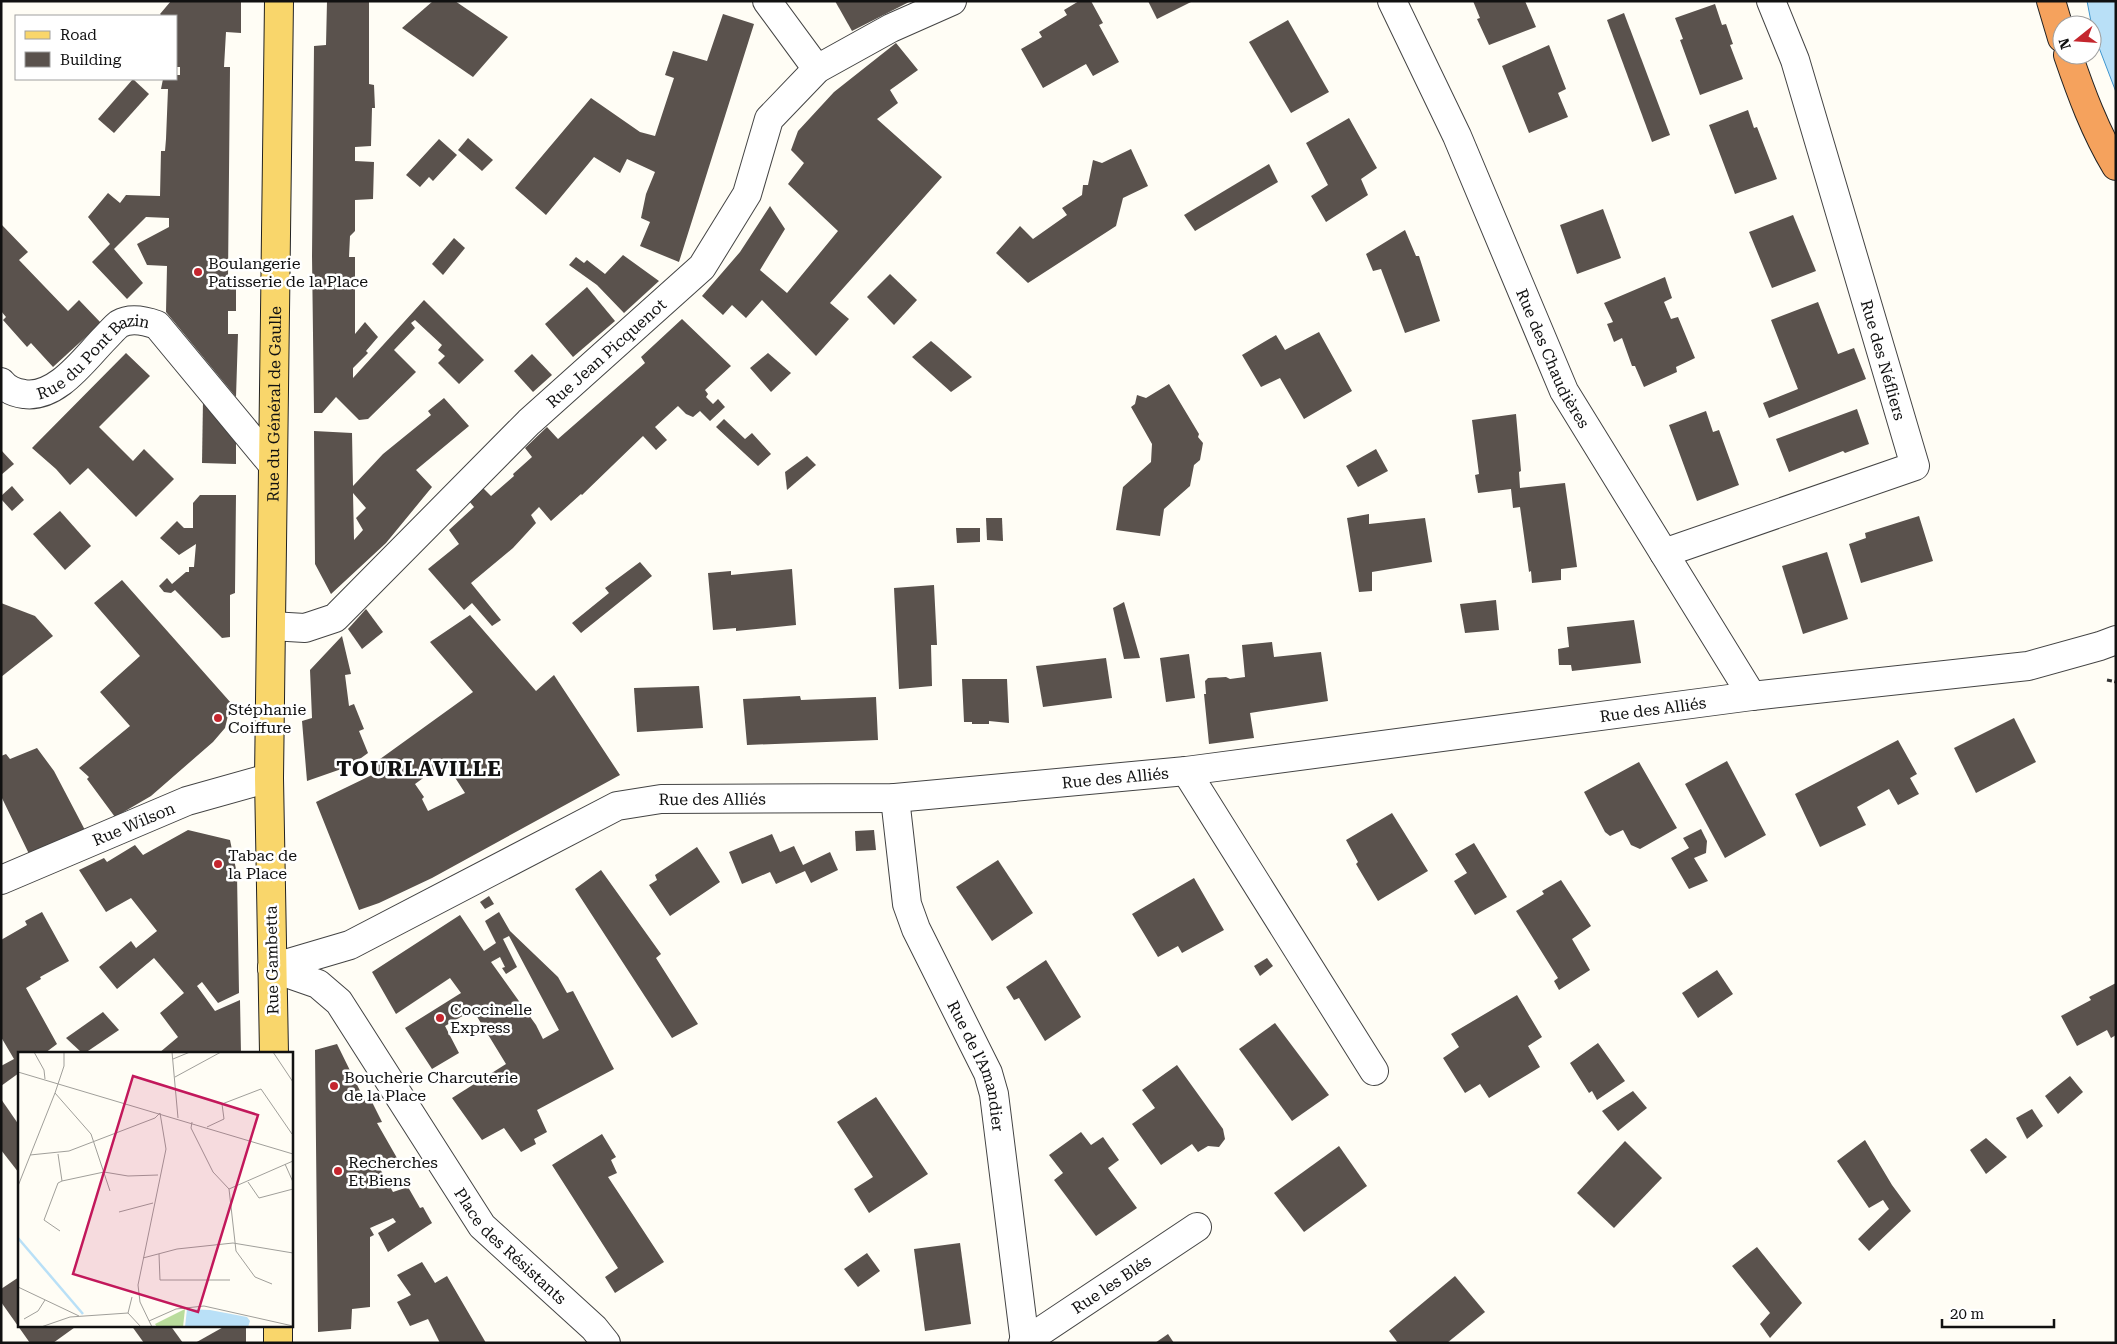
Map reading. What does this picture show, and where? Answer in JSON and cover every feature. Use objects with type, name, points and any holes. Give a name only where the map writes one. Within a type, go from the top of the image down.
[{"type":"highway","points":[[2050,1],[2055,15]]},
{"type":"highway","points":[[2072,65],[2107,152],[2116,166]]},
{"type":"main road","name":"Rue du Général de Gaulle","points":[[269,778],[278,1]]},
{"type":"main road","name":"Rue Gambetta","points":[[269,778],[274,1052]]},
{"type":"main road","points":[[278,1326],[278,1343]]},
{"type":"street","points":[[767,1],[817,68]]},
{"type":"street","name":"Rue Jean Picquenot","points":[[271,626],[305,628],[335,618],[529,422],[702,267],[747,194],[769,119],[817,68],[891,28],[952,1]]},
{"type":"street","name":"Rue des Chaudières","points":[[1392,1],[1457,136],[1564,391],[1752,696]]},
{"type":"street","name":"Rue des Néfliers","points":[[1664,553],[1915,466],[1795,60],[1771,1]]},
{"type":"street","name":"Rue du Pont Bazin","points":[[1,382],[5,387],[16,393],[30,395],[58,386],[120,324],[139,320],[148,321],[157,325],[273,465]]},
{"type":"street","name":"Rue des Alliés","points":[[272,968],[350,945],[617,806],[661,799],[895,798],[1186,771],[1752,696],[2028,666],[2116,640]]},
{"type":"street","name":"Rue des Alliés","points":[[1186,771],[1374,1071]]},
{"type":"street","name":"Rue Wilson","points":[[1,880],[187,801],[269,778]]},
{"type":"street","name":"Rue de l'Amandier","points":[[895,798],[907,904],[913,921],[988,1072],[994,1094],[1024,1342]]},
{"type":"street","name":"Place des Résistants","points":[[272,968],[318,984],[339,1002],[482,1226],[594,1328],[606,1343]]},
{"type":"street","name":"Rue les Blés","points":[[1024,1342],[1197,1227]]},
{"type":"water","points":[[2087,1],[2116,1],[2116,92],[2102,55],[2102,15],[2090,15]]},
{"type":"building","points":[[171,1],[241,1],[241,33],[226,32],[224,67],[230,67],[228,279],[236,280],[236,311],[228,311],[228,334],[238,334],[236,397],[166,312],[167,266],[147,265],[137,244],[169,227],[169,218],[146,217],[114,249],[143,283],[127,299],[92,262],[110,244],[88,217],[108,193],[120,203],[126,195],[160,196],[161,151],[165,151],[168,89],[161,89],[163,80],[178,80],[180,67],[178,67],[178,15],[160,14]]},
{"type":"building","points":[[327,1],[369,1],[369,84],[374,85],[375,108],[372,108],[371,146],[355,147],[355,161],[374,162],[373,199],[355,200],[355,231],[350,236],[349,257],[355,257],[355,334],[365,322],[378,337],[366,351],[368,353],[353,368],[353,378],[424,300],[484,360],[459,384],[438,363],[445,356],[438,350],[442,345],[415,320],[411,323],[415,328],[394,350],[416,372],[368,419],[359,420],[336,397],[322,413],[314,413],[312,256],[314,46],[326,45]]},
{"type":"building","points":[[433,1],[455,1],[508,37],[473,77],[402,28]]},
{"type":"building","points":[[835,1],[911,1],[852,31]]},
{"type":"building","points":[[1079,1],[1091,1],[1103,23],[1099,25],[1119,62],[1093,76],[1086,64],[1043,88],[1021,49],[1042,37],[1039,32],[1067,15],[1064,10]]},
{"type":"building","points":[[1148,1],[1193,1],[1157,19]]},
{"type":"building","points":[[1473,1],[1525,1],[1536,27],[1489,45],[1477,19],[1480,18]]},
{"type":"building","points":[[1715,4],[1722,25],[1726,24],[1733,44],[1730,45],[1743,79],[1700,95],[1680,40],[1683,39],[1675,18]]},
{"type":"building","points":[[1624,13],[1670,135],[1652,142],[1607,20]]},
{"type":"building","points":[[723,14],[754,24],[679,262],[640,246],[650,222],[641,218],[646,194],[655,172],[627,159],[620,173],[594,157],[546,215],[515,188],[591,98],[640,132],[655,136],[674,78],[665,75],[673,51],[707,61]]},
{"type":"building","points":[[1288,20],[1329,92],[1291,113],[1249,42]]},
{"type":"building","points":[[896,43],[918,70],[890,90],[898,103],[877,119],[942,177],[830,303],[849,319],[816,356],[762,300],[746,318],[732,305],[723,315],[702,296],[740,252],[770,206],[785,229],[760,270],[787,293],[838,231],[788,184],[804,163],[791,150],[798,131],[834,92]]},
{"type":"building","points":[[1549,45],[1566,89],[1558,93],[1568,117],[1529,133],[1502,66]]},
{"type":"building","points":[[132,80],[149,94],[114,133],[98,119]]},
{"type":"building","points":[[1748,110],[1754,128],[1757,127],[1777,179],[1735,194],[1709,125]]},
{"type":"building","points":[[1349,118],[1377,168],[1361,179],[1368,195],[1326,222],[1311,196],[1328,185],[1306,143]]},
{"type":"building","points":[[468,138],[493,160],[482,171],[458,150]]},
{"type":"building","points":[[439,139],[457,155],[433,181],[429,177],[420,187],[406,175]]},
{"type":"building","points":[[1131,149],[1148,186],[1123,198],[1116,226],[1028,283],[996,253],[1020,226],[1033,239],[1067,215],[1062,208],[1082,195],[1083,185],[1088,185],[1093,160],[1102,163]]},
{"type":"building","points":[[1269,164],[1278,182],[1195,231],[1184,215]]},
{"type":"building","points":[[1603,209],[1621,258],[1577,274],[1560,225]]},
{"type":"building","points":[[1793,215],[1816,271],[1772,288],[1749,232]]},
{"type":"building","points":[[1,224],[28,252],[19,260],[68,311],[79,300],[101,323],[53,367],[31,343],[27,347],[3,320],[6,317],[1,311]]},
{"type":"building","points":[[1405,230],[1416,256],[1419,256],[1440,321],[1405,333],[1381,269],[1373,271],[1366,254]]},
{"type":"building","points":[[454,238],[465,248],[443,275],[432,264]]},
{"type":"building","points":[[623,255],[659,281],[624,313],[597,285],[569,265],[576,257],[584,263],[587,260],[605,274]]},
{"type":"building","points":[[890,274],[917,300],[894,325],[867,297]]},
{"type":"building","points":[[1665,277],[1672,298],[1664,302],[1671,319],[1678,317],[1695,358],[1676,367],[1677,372],[1644,387],[1635,366],[1632,366],[1622,338],[1614,342],[1607,324],[1613,322],[1604,303]]},
{"type":"building","points":[[587,287],[615,321],[573,357],[545,324]]},
{"type":"building","points":[[1818,302],[1838,354],[1854,348],[1866,379],[1769,418],[1763,403],[1798,389],[1771,320]]},
{"type":"building","points":[[682,319],[731,366],[705,390],[708,394],[706,397],[713,404],[718,399],[725,407],[710,421],[700,411],[693,417],[686,414],[678,406],[655,427],[667,440],[656,450],[643,436],[582,495],[551,521],[539,507],[531,515],[536,523],[513,548],[471,583],[501,620],[492,626],[472,603],[464,610],[428,569],[459,544],[449,530],[474,507],[469,501],[483,488],[491,496],[514,476],[513,474],[532,457],[525,448],[547,427],[558,439],[645,363],[641,357]]},
{"type":"building","points":[[1319,332],[1352,391],[1304,419],[1280,378],[1261,387],[1242,355],[1276,335],[1285,350]]},
{"type":"building","points":[[931,341],[972,377],[951,392],[912,357]]},
{"type":"building","points":[[126,353],[150,376],[99,427],[133,461],[144,449],[174,479],[136,517],[88,468],[70,485],[56,469],[32,448]]},
{"type":"building","points":[[768,353],[791,373],[771,392],[750,368]]},
{"type":"building","points":[[532,354],[552,375],[533,392],[514,371]]},
{"type":"building","points":[[1169,384],[1203,443],[1200,460],[1194,465],[1190,486],[1164,509],[1160,536],[1116,530],[1123,487],[1151,462],[1152,444],[1131,407],[1135,404],[1137,395],[1146,398]]},
{"type":"building","points":[[444,398],[469,426],[416,470],[432,487],[386,543],[331,594],[315,564],[314,431],[352,433],[353,486],[383,454],[431,415],[428,411]],"holes":[[[353,493],[366,508],[356,518],[363,530],[354,540]]]},
{"type":"building","points":[[203,400],[236,434],[236,464],[202,463]]},
{"type":"building","points":[[1857,409],[1869,444],[1845,453],[1843,451],[1789,472],[1776,439]]},
{"type":"building","points":[[1706,411],[1713,432],[1719,430],[1739,485],[1697,501],[1669,425]]},
{"type":"building","points":[[1516,414],[1521,471],[1519,472],[1520,488],[1565,483],[1577,567],[1561,569],[1561,580],[1532,583],[1520,507],[1513,508],[1511,489],[1478,493],[1475,475],[1479,474],[1472,420]]},
{"type":"building","points":[[724,419],[745,439],[752,433],[771,454],[758,466],[716,427]]},
{"type":"building","points":[[1376,449],[1388,471],[1358,487],[1346,466]]},
{"type":"building","points":[[1,450],[14,464],[1,475]]},
{"type":"building","points":[[807,456],[816,465],[787,490],[785,472]]},
{"type":"building","points":[[12,486],[24,500],[12,511],[1,499],[1,496]]},
{"type":"building","points":[[200,495],[236,495],[235,593],[230,595],[230,637],[222,638],[175,590],[171,593],[164,592],[159,586],[167,578],[172,584],[186,572],[189,572],[189,567],[194,567],[196,544],[179,555],[160,538],[177,521],[184,528],[193,528],[193,503]]},
{"type":"building","points":[[60,511],[91,546],[65,570],[33,534]]},
{"type":"building","points":[[1369,514],[1369,524],[1425,518],[1432,562],[1372,572],[1372,591],[1359,592],[1347,518]]},
{"type":"building","points":[[1919,516],[1933,561],[1861,583],[1849,544],[1866,538],[1865,533]]},
{"type":"building","points":[[986,518],[1002,518],[1003,541],[987,540]]},
{"type":"building","points":[[956,528],[980,528],[980,542],[957,543]]},
{"type":"building","points":[[1827,552],[1848,619],[1803,634],[1782,566]]},
{"type":"building","points":[[640,562],[652,576],[581,633],[572,623],[609,593],[605,588]]},
{"type":"building","points":[[792,569],[796,625],[736,631],[736,628],[713,630],[708,573],[731,571],[731,575]]},
{"type":"building","points":[[122,580],[231,703],[225,728],[213,742],[151,796],[115,817],[87,779],[89,777],[79,768],[130,726],[100,692],[140,656],[94,603]]},
{"type":"building","points":[[934,585],[937,645],[931,645],[932,686],[899,689],[894,588]]},
{"type":"building","points":[[1496,600],[1499,630],[1465,633],[1460,604]]},
{"type":"building","points":[[1124,602],[1140,658],[1124,659],[1113,608]]},
{"type":"building","points":[[1,603],[35,616],[53,636],[1,677]]},
{"type":"building","points":[[366,609],[383,632],[362,649],[348,629]]},
{"type":"building","points":[[470,615],[536,691],[554,675],[620,775],[432,878],[379,903],[359,910],[316,802],[374,774],[369,767],[473,692],[430,642]],"holes":[[[445,762],[465,793],[428,811],[422,799],[424,797],[415,784]]]},
{"type":"building","points":[[1634,620],[1641,663],[1572,671],[1571,665],[1559,665],[1558,649],[1569,647],[1567,627]]},
{"type":"building","points":[[342,636],[351,674],[345,675],[349,706],[354,704],[364,729],[359,731],[368,753],[350,766],[307,781],[302,721],[312,718],[310,670]]},
{"type":"building","points":[[1272,642],[1274,657],[1321,652],[1328,701],[1250,713],[1254,738],[1209,744],[1204,694],[1206,694],[1205,681],[1208,678],[1226,677],[1230,679],[1245,677],[1242,645]]},
{"type":"building","points":[[1189,654],[1195,698],[1166,702],[1160,658]]},
{"type":"building","points":[[1106,658],[1112,698],[1043,707],[1036,666]]},
{"type":"building","points":[[962,679],[1007,679],[1009,723],[989,721],[989,724],[972,724],[972,722],[964,722]]},
{"type":"building","points":[[699,686],[703,728],[637,732],[634,688]]},
{"type":"building","points":[[800,696],[801,700],[876,697],[878,740],[747,745],[743,699]]},
{"type":"building","points":[[2014,718],[2036,762],[1976,793],[1954,748]]},
{"type":"building","points":[[1898,740],[1917,774],[1910,778],[1919,794],[1898,805],[1889,789],[1857,807],[1866,825],[1820,847],[1795,794]]},
{"type":"building","points":[[37,748],[54,771],[86,832],[30,856],[1,796],[1,756],[6,754],[10,759]]},
{"type":"building","points":[[1727,761],[1766,835],[1725,858],[1685,784]]},
{"type":"building","points":[[1639,762],[1677,828],[1640,849],[1631,845],[1623,830],[1610,836],[1605,832],[1584,792]]},
{"type":"building","points":[[1392,813],[1428,871],[1378,901],[1356,864],[1358,862],[1346,840]]},
{"type":"building","points":[[1701,829],[1707,841],[1706,853],[1694,858],[1708,881],[1689,889],[1671,858],[1689,848],[1683,838]]},
{"type":"building","points":[[188,830],[230,840],[237,874],[239,993],[218,1003],[202,982],[197,986],[215,1011],[240,1000],[241,1052],[160,1052],[178,1037],[160,1013],[184,993],[154,958],[117,989],[99,967],[131,941],[136,948],[157,931],[131,898],[106,912],[79,870],[104,858],[107,862],[135,845],[143,855]]},
{"type":"building","points":[[874,830],[876,850],[856,851],[855,831]]},
{"type":"building","points":[[772,834],[780,852],[794,846],[803,865],[830,852],[838,870],[811,883],[805,871],[776,884],[770,872],[742,884],[729,852]]},
{"type":"building","points":[[1474,843],[1507,897],[1475,915],[1454,881],[1467,873],[1455,854]]},
{"type":"building","points":[[697,847],[720,882],[670,916],[649,885],[657,880],[655,875]]},
{"type":"building","points":[[998,860],[1033,913],[992,941],[956,887]]},
{"type":"building","points":[[601,870],[661,954],[656,958],[698,1024],[672,1038],[575,889]]},
{"type":"building","points":[[1194,878],[1224,930],[1182,953],[1178,946],[1158,957],[1132,914]]},
{"type":"building","points":[[1561,880],[1591,926],[1572,939],[1590,970],[1559,990],[1554,981],[1558,978],[1516,911],[1544,894],[1542,891]]},
{"type":"building","points":[[489,896],[494,904],[485,909],[480,902]]},
{"type":"building","points":[[42,912],[69,961],[40,977],[41,979],[26,988],[57,1044],[46,1052],[18,1052],[18,1074],[1,1086],[1,1066],[14,1059],[1,1037],[1,940],[27,925],[25,921]]},
{"type":"building","points":[[499,912],[510,931],[558,977],[567,993],[573,991],[614,1069],[537,1110],[547,1132],[534,1139],[536,1144],[521,1152],[504,1128],[482,1140],[452,1098],[506,1064],[473,1010],[445,1026],[459,1053],[432,1069],[405,1028],[461,993],[450,978],[396,1014],[372,972],[460,915],[484,951],[496,943],[485,921]],"holes":[[[509,936],[559,1030],[543,1039],[536,1025],[491,962],[500,957],[505,967],[502,968],[506,974],[517,967],[503,939]]]},
{"type":"building","points":[[1267,958],[1273,966],[1260,976],[1254,966]]},
{"type":"building","points":[[1046,960],[1081,1017],[1045,1041],[1019,998],[1014,1000],[1006,987]]},
{"type":"building","points":[[1717,970],[1733,994],[1698,1018],[1682,993]]},
{"type":"building","points":[[2116,983],[2116,1035],[2111,1038],[2107,1030],[2077,1046],[2061,1016],[2091,1000],[2089,997]]},
{"type":"building","points":[[1517,995],[1542,1037],[1528,1046],[1540,1067],[1489,1098],[1480,1084],[1465,1093],[1443,1058],[1459,1047],[1451,1034]]},
{"type":"building","points":[[103,1012],[119,1030],[86,1052],[81,1052],[66,1038]]},
{"type":"building","points":[[1275,1023],[1329,1095],[1292,1121],[1239,1049]]},
{"type":"building","points":[[1598,1043],[1625,1081],[1597,1100],[1592,1091],[1589,1093],[1570,1063]]},
{"type":"building","points":[[337,1044],[366,1103],[371,1100],[382,1122],[377,1123],[397,1158],[379,1167],[393,1192],[408,1187],[420,1208],[423,1207],[432,1223],[388,1252],[378,1233],[396,1222],[393,1218],[370,1228],[374,1235],[370,1237],[370,1307],[352,1309],[351,1329],[318,1332],[315,1050]]},
{"type":"building","points":[[1177,1065],[1223,1129],[1225,1139],[1219,1147],[1208,1146],[1198,1152],[1192,1144],[1161,1165],[1132,1124],[1155,1108],[1142,1090]]},
{"type":"building","points":[[2070,1076],[2083,1092],[2058,1114],[2045,1096]]},
{"type":"building","points":[[1633,1091],[1647,1108],[1618,1131],[1602,1111]]},
{"type":"building","points":[[876,1097],[928,1174],[869,1213],[854,1189],[873,1177],[837,1122]]},
{"type":"building","points":[[1,1099],[18,1124],[18,1172],[1,1150]]},
{"type":"building","points":[[2032,1109],[2043,1126],[2027,1139],[2016,1118]]},
{"type":"building","points":[[1081,1132],[1091,1145],[1103,1137],[1119,1160],[1108,1168],[1137,1208],[1096,1236],[1054,1180],[1063,1173],[1049,1155]]},
{"type":"building","points":[[602,1134],[616,1157],[611,1160],[617,1173],[608,1177],[664,1262],[615,1293],[605,1277],[618,1268],[552,1165]]},
{"type":"building","points":[[1986,1138],[2007,1157],[1986,1174],[1970,1150]]},
{"type":"building","points":[[1865,1140],[1892,1185],[1911,1211],[1869,1251],[1858,1239],[1889,1209],[1883,1200],[1869,1208],[1837,1161]]},
{"type":"building","points":[[1625,1141],[1662,1178],[1614,1228],[1577,1193]]},
{"type":"building","points":[[1339,1146],[1367,1186],[1304,1232],[1274,1193]]},
{"type":"building","points":[[960,1243],[971,1324],[925,1331],[914,1249]]},
{"type":"building","points":[[1757,1247],[1802,1303],[1770,1338],[1760,1324],[1770,1313],[1732,1266]]},
{"type":"building","points":[[867,1253],[880,1271],[858,1287],[844,1269]]},
{"type":"building","points":[[422,1262],[435,1283],[447,1276],[486,1343],[440,1343],[428,1319],[410,1326],[397,1302],[411,1295],[397,1275]]},
{"type":"building","points":[[1455,1276],[1485,1312],[1447,1343],[1398,1343],[1389,1331]]},
{"type":"building","points":[[18,1278],[18,1326],[77,1326],[53,1343],[30,1343],[1,1302],[1,1289]]},
{"type":"building","points":[[132,1326],[171,1326],[183,1343],[144,1343]]},
{"type":"building","points":[[225,1326],[246,1326],[246,1343],[195,1343]]},
{"type":"building","points":[[1168,1334],[1174,1343],[1155,1343]]},
{"type":"place","name":"Boulangerie Patisserie de la Place","points":[[198,272]]},
{"type":"place","name":"Stéphanie Coiffure","points":[[218,718]]},
{"type":"place","name":"Tabac de la Place","points":[[218,864]]},
{"type":"place","name":"Coccinelle Express","points":[[440,1018]]},
{"type":"place","name":"Boucherie Charcuterie de la Place","points":[[334,1086]]},
{"type":"place","name":"Recherches Et Biens","points":[[338,1171]]},
{"type":"district","name":"TOURLAVILLE","points":[[419,769]]}]
